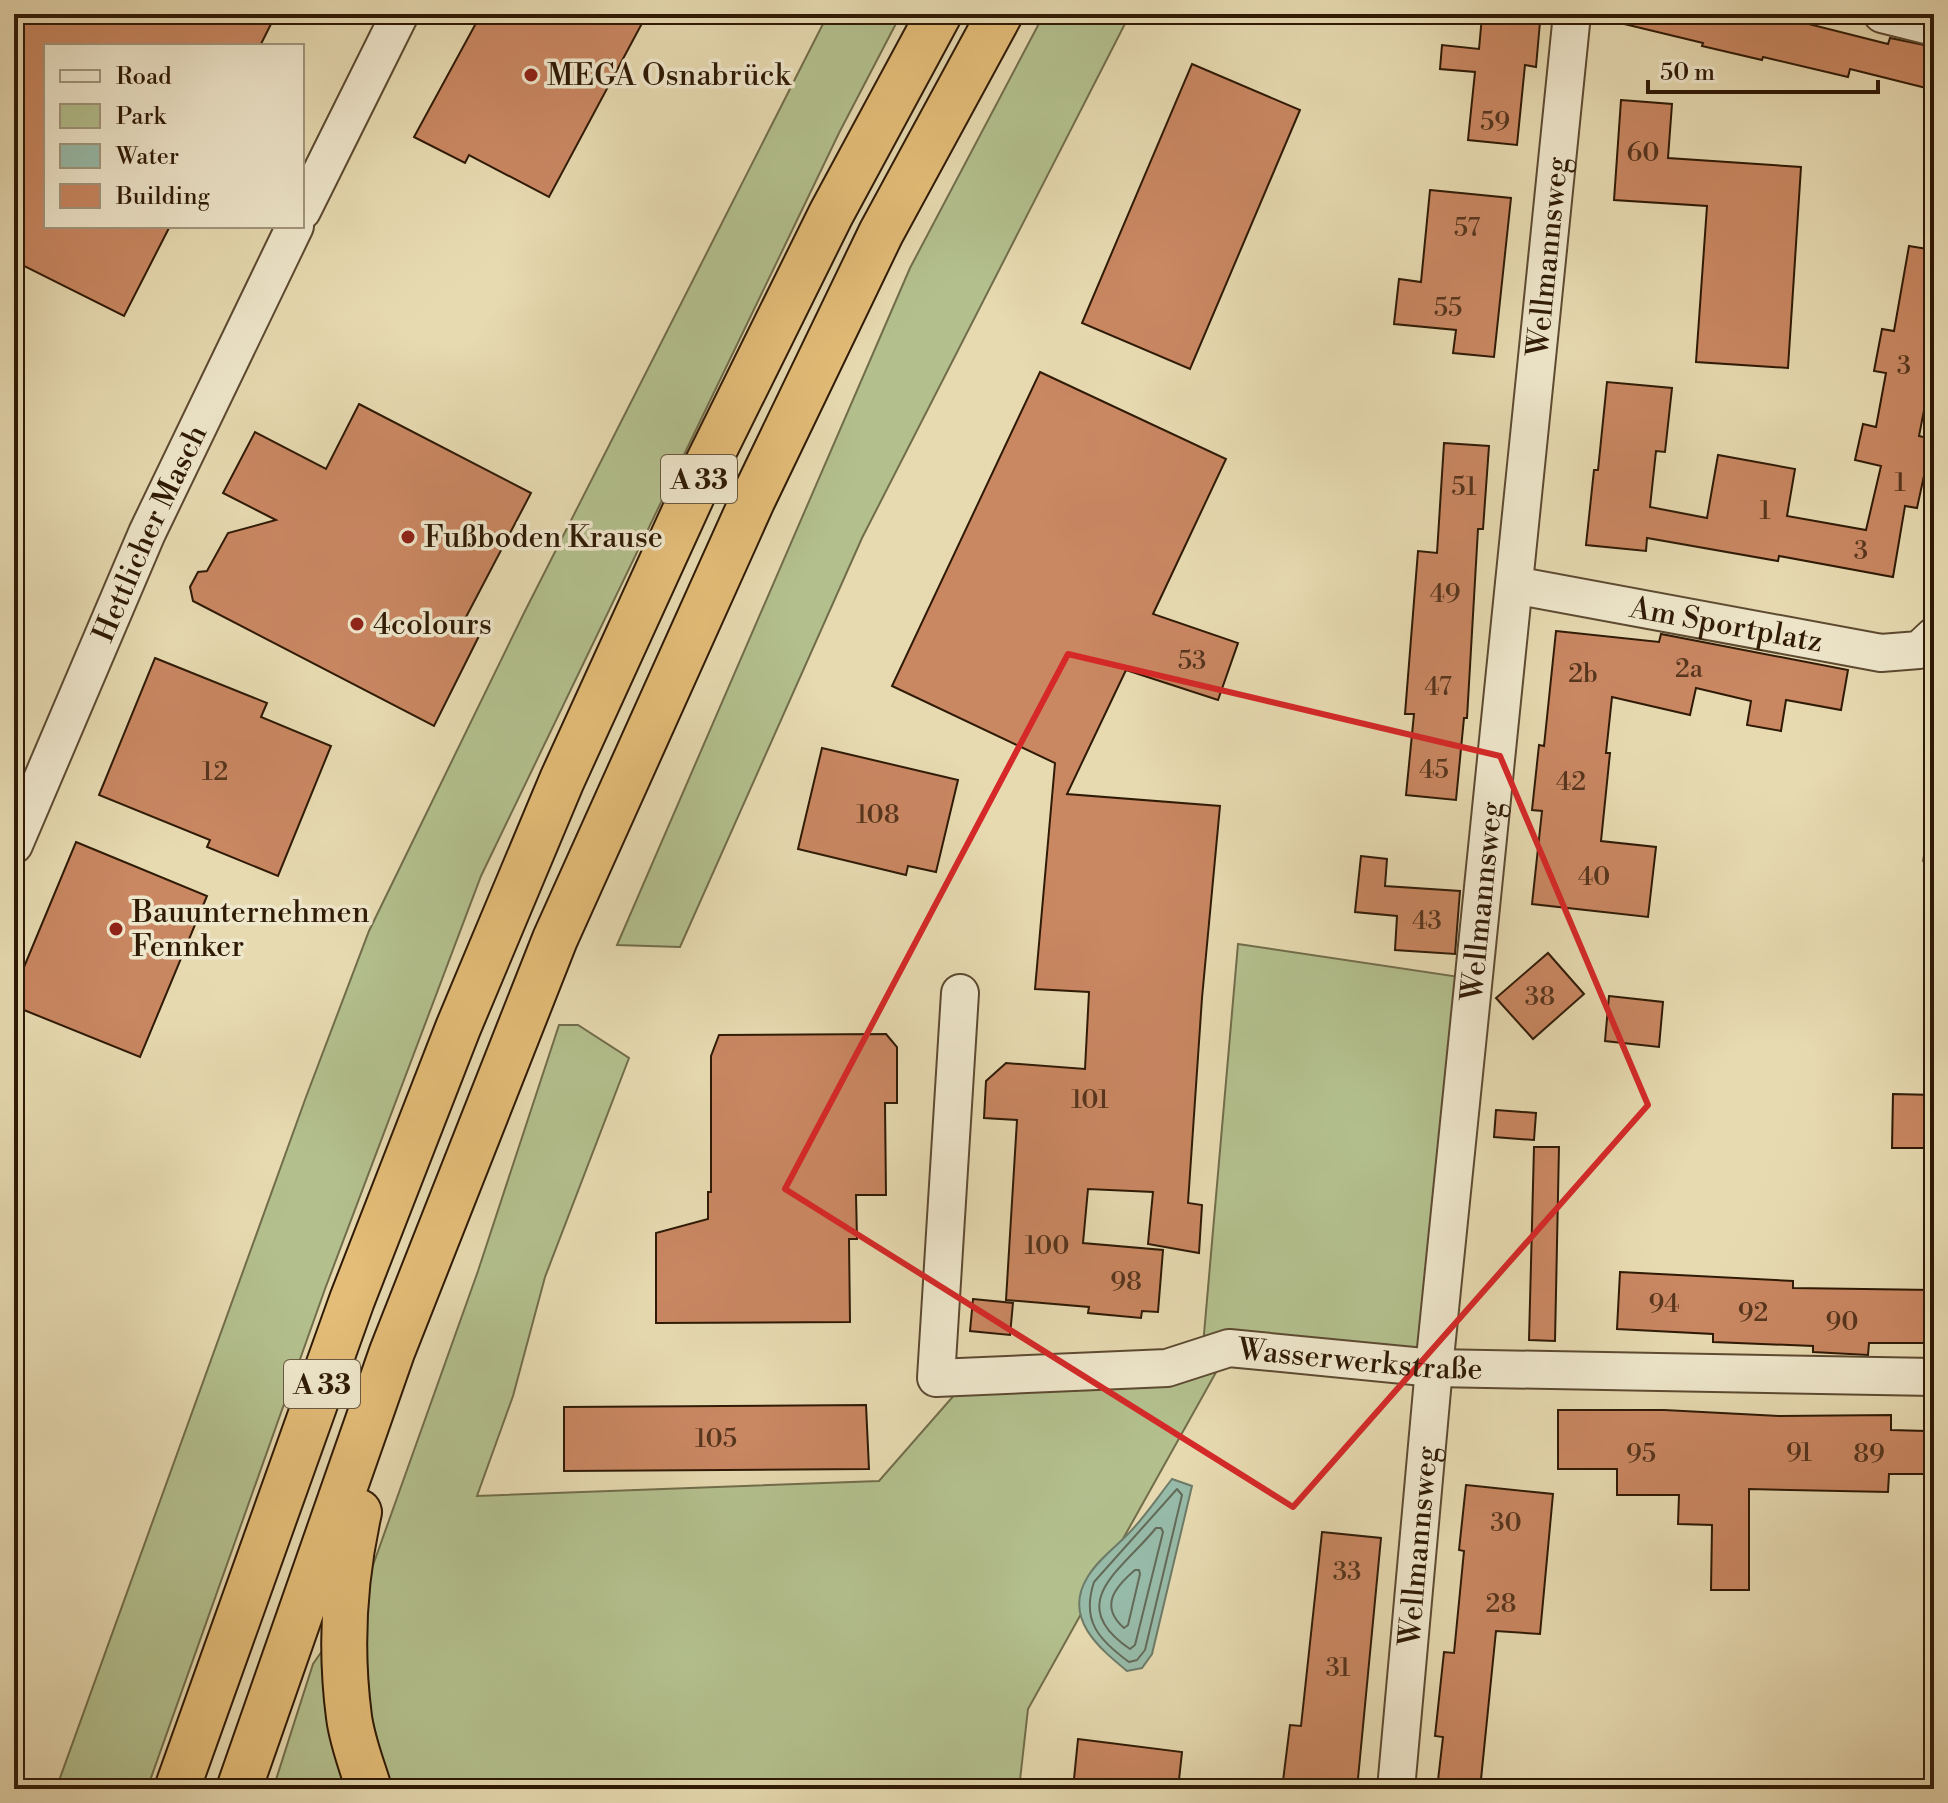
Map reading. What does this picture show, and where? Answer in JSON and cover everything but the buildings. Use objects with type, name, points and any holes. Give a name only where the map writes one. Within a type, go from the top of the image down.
[{"type":"highway","name":"A 33","points":[[177,1789],[352,1300],[482,970],[562,780],[694,491],[831,214],[939,14]]},
{"type":"highway","name":"A 33","points":[[239,1789],[392,1352],[534,992],[753,499],[881,233],[1000,14]]},
{"type":"highway","points":[[369,1789],[349,1719],[343,1621],[351,1546],[392,1352]]},
{"type":"street","points":[[304,207],[400,14]]},
{"type":"street","name":"Wellmannsweg","points":[[1396,1789],[1434,1368],[1572,14]]},
{"type":"street","points":[[1882,14],[1934,27]]},
{"type":"street","name":"Hettlicher Masch","points":[[14,845],[147,533],[294,228]]},
{"type":"street","name":"Am Sportplatz","points":[[1514,585],[1881,653],[1919,650],[1934,636]]},
{"type":"street","name":"Wasserwerkstraße","points":[[960,993],[936,1378],[1167,1368],[1229,1348],[1434,1368],[1934,1377]]},
{"type":"highlighted area","points":[[1068,654],[1500,756],[1648,1105],[1293,1507],[785,1189]]},
{"type":"green space","points":[[828,14],[901,14],[839,133],[481,876],[325,1289],[147,1789],[56,1789],[369,931],[524,613]]},
{"type":"green space","points":[[1044,14],[1130,14],[862,538],[680,947],[617,945],[910,268]]},
{"type":"green space","points":[[1934,803],[1934,863],[1923,861]]},
{"type":"green space","points":[[1238,944],[1473,979],[1434,1368],[1229,1349],[1028,1709],[1019,1789],[389,1789],[371,1714],[363,1623],[372,1568],[478,1271],[559,1025],[578,1025],[629,1058],[545,1277],[513,1396],[477,1496],[879,1481],[956,1393],[1202,1357]]},
{"type":"green space","points":[[343,1621],[369,1789],[273,1789],[313,1664]]},
{"type":"water","points":[[1172,1479],[1192,1486],[1152,1654],[1142,1668],[1127,1671],[1088,1631],[1079,1606],[1081,1593],[1095,1567],[1138,1523]]},
{"type":"place","name":"MEGA Osnabrück","points":[[531,75]]},
{"type":"place","name":"Fußboden Krause","points":[[408,537]]},
{"type":"place","name":"4colours","points":[[357,624]]},
{"type":"place","name":"Bauunternehmen Fennker","points":[[116,929]]}]
